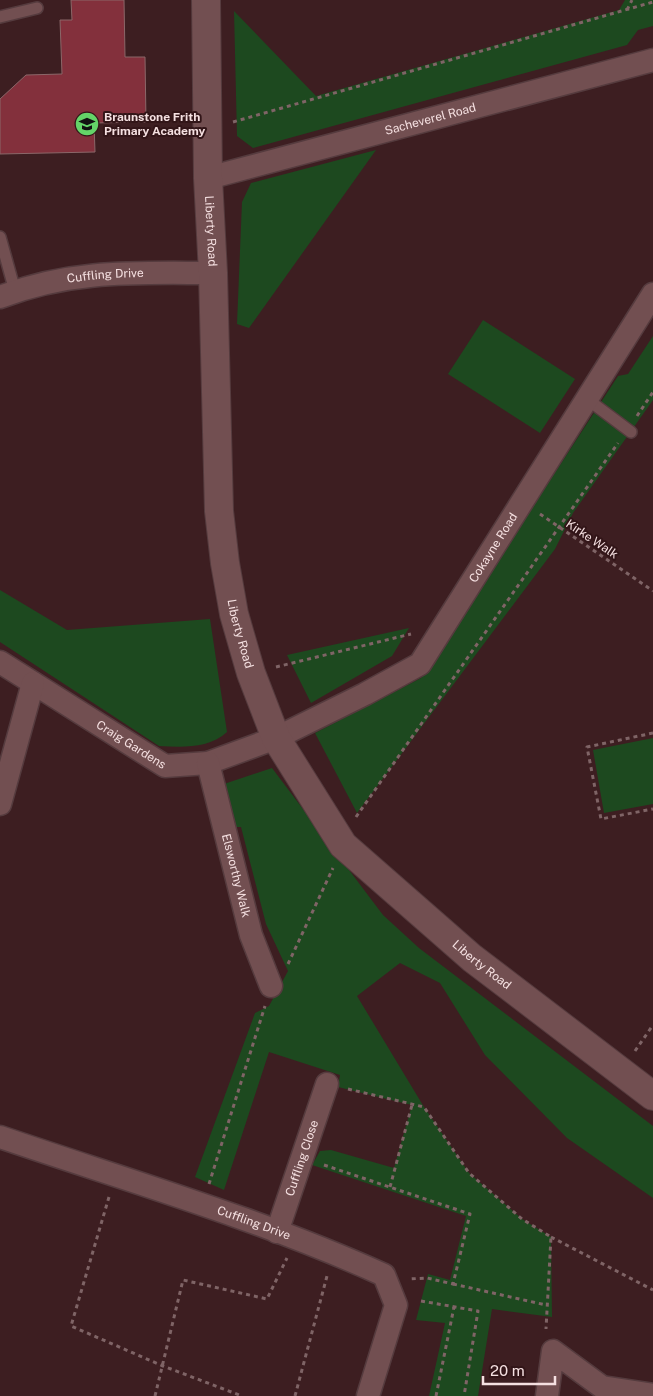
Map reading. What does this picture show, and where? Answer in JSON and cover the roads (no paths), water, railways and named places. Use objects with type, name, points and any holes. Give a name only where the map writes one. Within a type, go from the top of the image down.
[{"type":"street","name":"Liberty Road","points":[[206,0],[208,178],[214,272],[219,511],[225,563],[234,614],[251,673],[276,738],[343,845],[472,958],[653,1096]]},
{"type":"street","name":"Sacheverel Road","points":[[208,178],[653,60]]},
{"type":"street","name":"Cuffling Drive","points":[[8,294],[67,278],[103,273],[214,272]]},
{"type":"street","name":"Cokayne Road","points":[[276,738],[365,694],[420,664],[653,294]]},
{"type":"street","name":"Craig Gardens","points":[[0,662],[165,766],[208,764],[276,738]]},
{"type":"street","points":[[0,804],[33,682]]},
{"type":"street","name":"Elsworthy Walk","points":[[208,764],[250,934],[271,986]]},
{"type":"street","name":"Cuffling Close","points":[[286,1236],[302,1158],[327,1084]]},
{"type":"street","name":"Cuffling Drive","points":[[0,1136],[203,1204],[333,1252],[384,1275],[396,1305],[368,1396]]},
{"type":"street","points":[[547,1396],[553,1351],[602,1387],[653,1395]]},
{"type":"lane","points":[[0,17],[37,8]]},
{"type":"lane","points":[[0,237],[8,294]]},
{"type":"lane","points":[[586,399],[630,430]]},
{"type":"place","name":"Braunstone Frith Primary Academy","points":[[87,124]]}]
